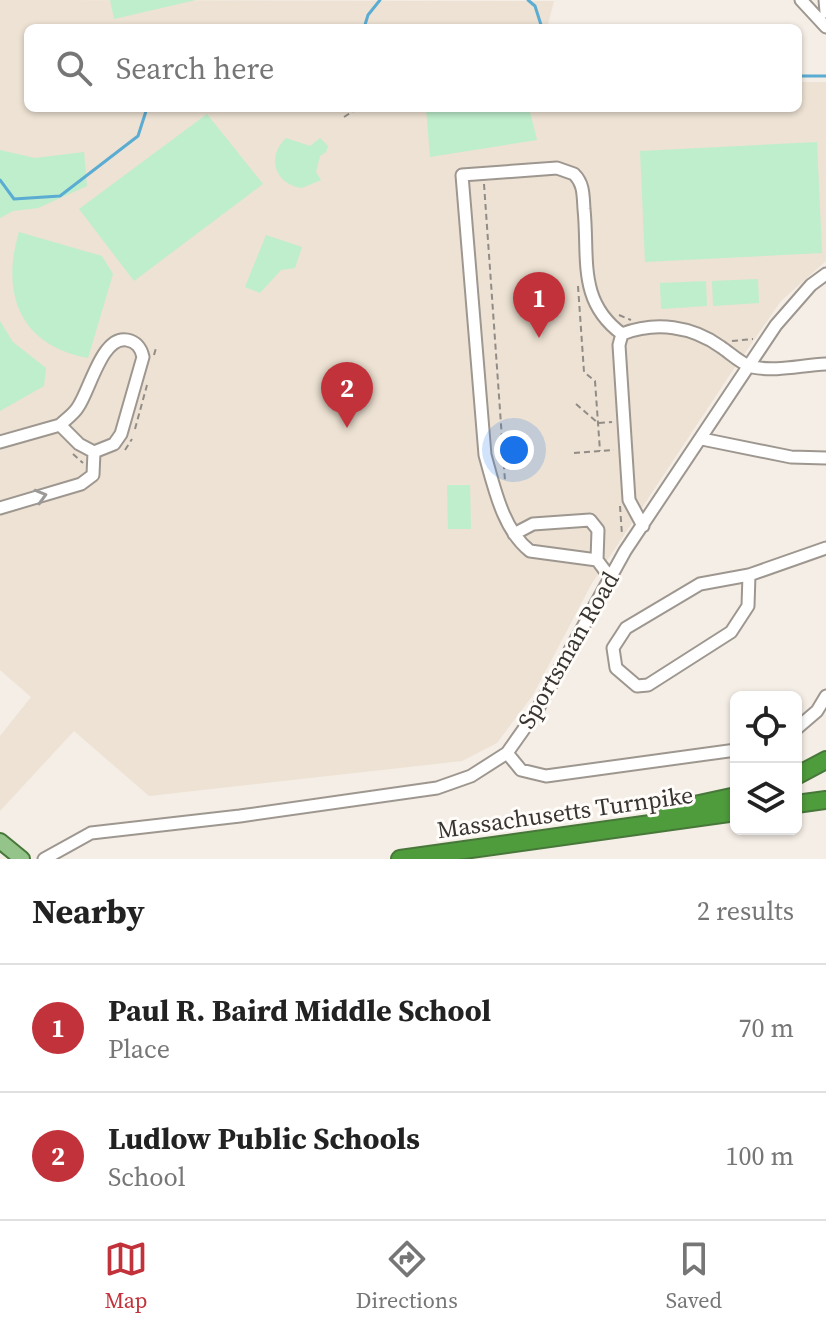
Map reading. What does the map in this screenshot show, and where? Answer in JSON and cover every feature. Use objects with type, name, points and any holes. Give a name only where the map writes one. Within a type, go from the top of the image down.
[{"type":"highway","points":[[802,773],[826,760]]},
{"type":"highway","points":[[526,841],[730,797]]},
{"type":"highway","points":[[802,803],[826,800]]},
{"type":"highway","name":"Massachusetts Turnpike","points":[[400,859],[463,854],[526,841],[730,813]]},
{"type":"main road","points":[[0,841],[22,859]]},
{"type":"street","points":[[801,0],[826,27]]},
{"type":"street","points":[[825,0],[826,12]]},
{"type":"street","points":[[597,560],[540,555],[520,544],[485,455],[462,175],[557,168],[574,174],[583,190],[589,288],[596,310],[622,334]]},
{"type":"street","name":"Sportsman Road","points":[[44,859],[91,833],[437,788],[471,776],[507,753],[536,712],[609,576],[748,366],[776,325],[811,285],[826,274]]},
{"type":"street","points":[[622,334],[634,329],[694,329],[748,366],[781,369],[826,364]]},
{"type":"street","points":[[622,334],[619,345],[629,500],[643,526]]},
{"type":"street","points":[[0,442],[60,425],[78,408],[112,343],[121,340],[138,345],[143,357],[121,434],[114,444],[94,458]]},
{"type":"street","points":[[60,425],[94,458]]},
{"type":"street","points":[[702,439],[791,457],[826,458]]},
{"type":"street","points":[[0,508],[81,484],[93,475],[94,458]]},
{"type":"street","points":[[514,534],[533,524],[590,520],[598,530],[597,560],[609,576]]},
{"type":"street","points":[[749,575],[748,606],[731,632],[648,685],[637,686],[616,668],[613,648],[626,628],[700,584],[749,575],[826,548]]},
{"type":"street","points":[[802,724],[817,711],[826,696]]},
{"type":"street","points":[[507,753],[521,770],[546,776],[730,751]]},
{"type":"path","points":[[344,117],[352,112]]},
{"type":"path","points":[[491,180],[484,184],[505,489]]},
{"type":"path","points":[[578,287],[584,372],[595,381],[600,451]]},
{"type":"path","points":[[152,362],[156,348]]},
{"type":"path","points":[[119,453],[129,447],[148,377]]},
{"type":"path","points":[[576,404],[598,423],[613,422]]},
{"type":"path","points":[[69,450],[83,464],[94,458]]},
{"type":"path","points":[[574,453],[615,450]]},
{"type":"shaded area","points":[[0,0],[554,1],[548,24],[24,24],[24,112],[802,112],[802,82],[826,82],[826,261],[781,301],[729,376],[591,585],[533,695],[497,743],[462,761],[149,796],[74,731],[0,811],[0,736],[31,697],[0,670]]},
{"type":"green space","points":[[110,0],[196,0],[114,19]]},
{"type":"green space","points":[[426,112],[530,112],[537,140],[430,157]]},
{"type":"green space","points":[[207,114],[263,184],[134,281],[79,209]]},
{"type":"green space","points":[[286,138],[310,146],[320,138],[328,146],[320,156],[316,172],[321,180],[302,188],[285,182],[280,176],[276,169],[276,153]]},
{"type":"green space","points":[[817,142],[822,253],[645,262],[640,151]]},
{"type":"green space","points":[[0,150],[35,158],[84,152],[87,186],[38,208],[13,211],[0,218]]},
{"type":"green space","points":[[19,232],[102,256],[113,274],[88,358],[65,352],[46,342],[21,314],[12,277]]},
{"type":"green space","points":[[266,235],[302,247],[295,268],[281,270],[260,293],[245,287]]},
{"type":"green space","points":[[758,279],[759,303],[713,306],[712,281]]},
{"type":"green space","points":[[706,281],[707,306],[661,309],[660,283]]},
{"type":"green space","points":[[0,321],[13,342],[46,368],[44,386],[0,411]]},
{"type":"green space","points":[[447,485],[470,485],[471,529],[448,529]]},
{"type":"waterway","points":[[365,24],[380,0]]},
{"type":"waterway","points":[[528,0],[535,6],[541,24]]},
{"type":"waterway","points":[[802,76],[826,76]]},
{"type":"waterway","points":[[0,180],[14,199],[60,196],[138,136],[146,112]]},
{"type":"place","name":"Paul R. Baird Middle School","points":[[539,338]]},
{"type":"place","name":"Ludlow Public Schools","points":[[347,428]]}]
